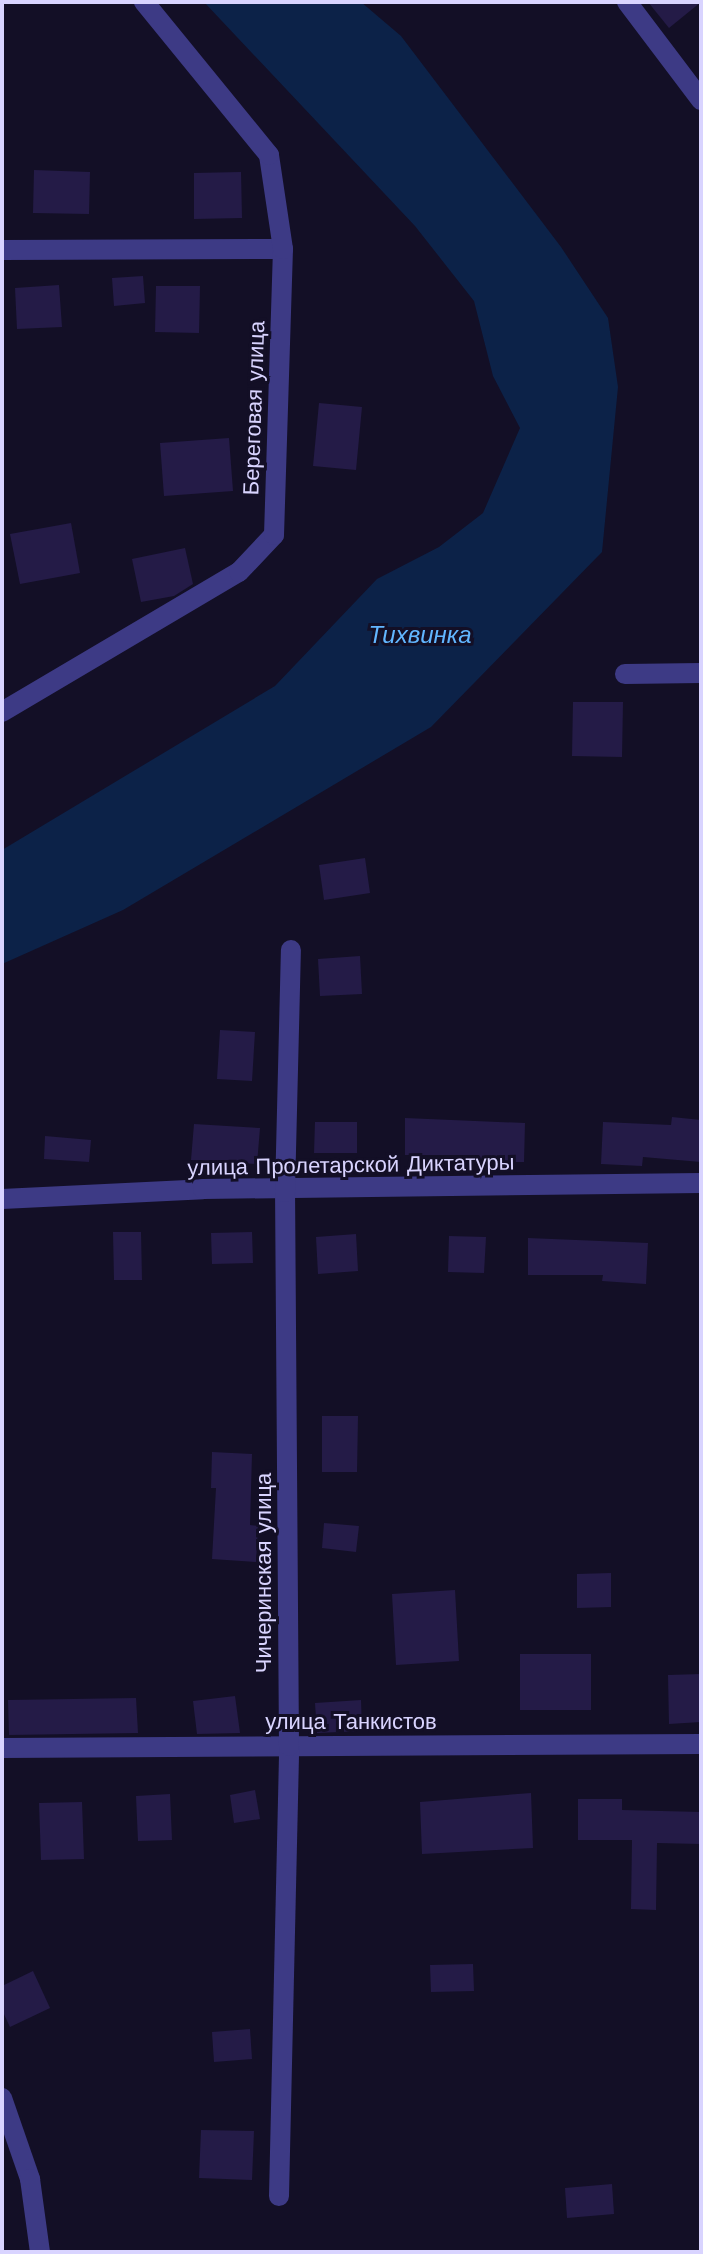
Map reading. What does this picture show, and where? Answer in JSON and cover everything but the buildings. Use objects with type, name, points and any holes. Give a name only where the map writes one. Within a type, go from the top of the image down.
[{"type":"street","name":"Береговая улица","points":[[2,712],[239,572],[274,535],[283,249],[269,155],[144,2]]},
{"type":"street","points":[[627,2],[701,100]]},
{"type":"street","points":[[2,250],[283,249]]},
{"type":"street","points":[[625,674],[701,673]]},
{"type":"street","name":"Чичеринская улица","points":[[279,2196],[289,1746],[285,1192],[291,950]]},
{"type":"street","name":"улица Пролетарской Диктатуры","points":[[2,1199],[203,1189],[285,1192],[701,1183]]},
{"type":"street","name":"улица Танкистов","points":[[2,1748],[701,1744]]},
{"type":"street","points":[[2,2098],[30,2179],[40,2252]]},
{"type":"water","name":"Тихвинка","points":[[204,2],[361,2],[401,36],[561,247],[608,318],[618,387],[602,552],[431,727],[123,910],[2,964],[2,850],[275,686],[377,579],[439,547],[483,513],[520,428],[493,376],[474,301],[415,226]]}]
